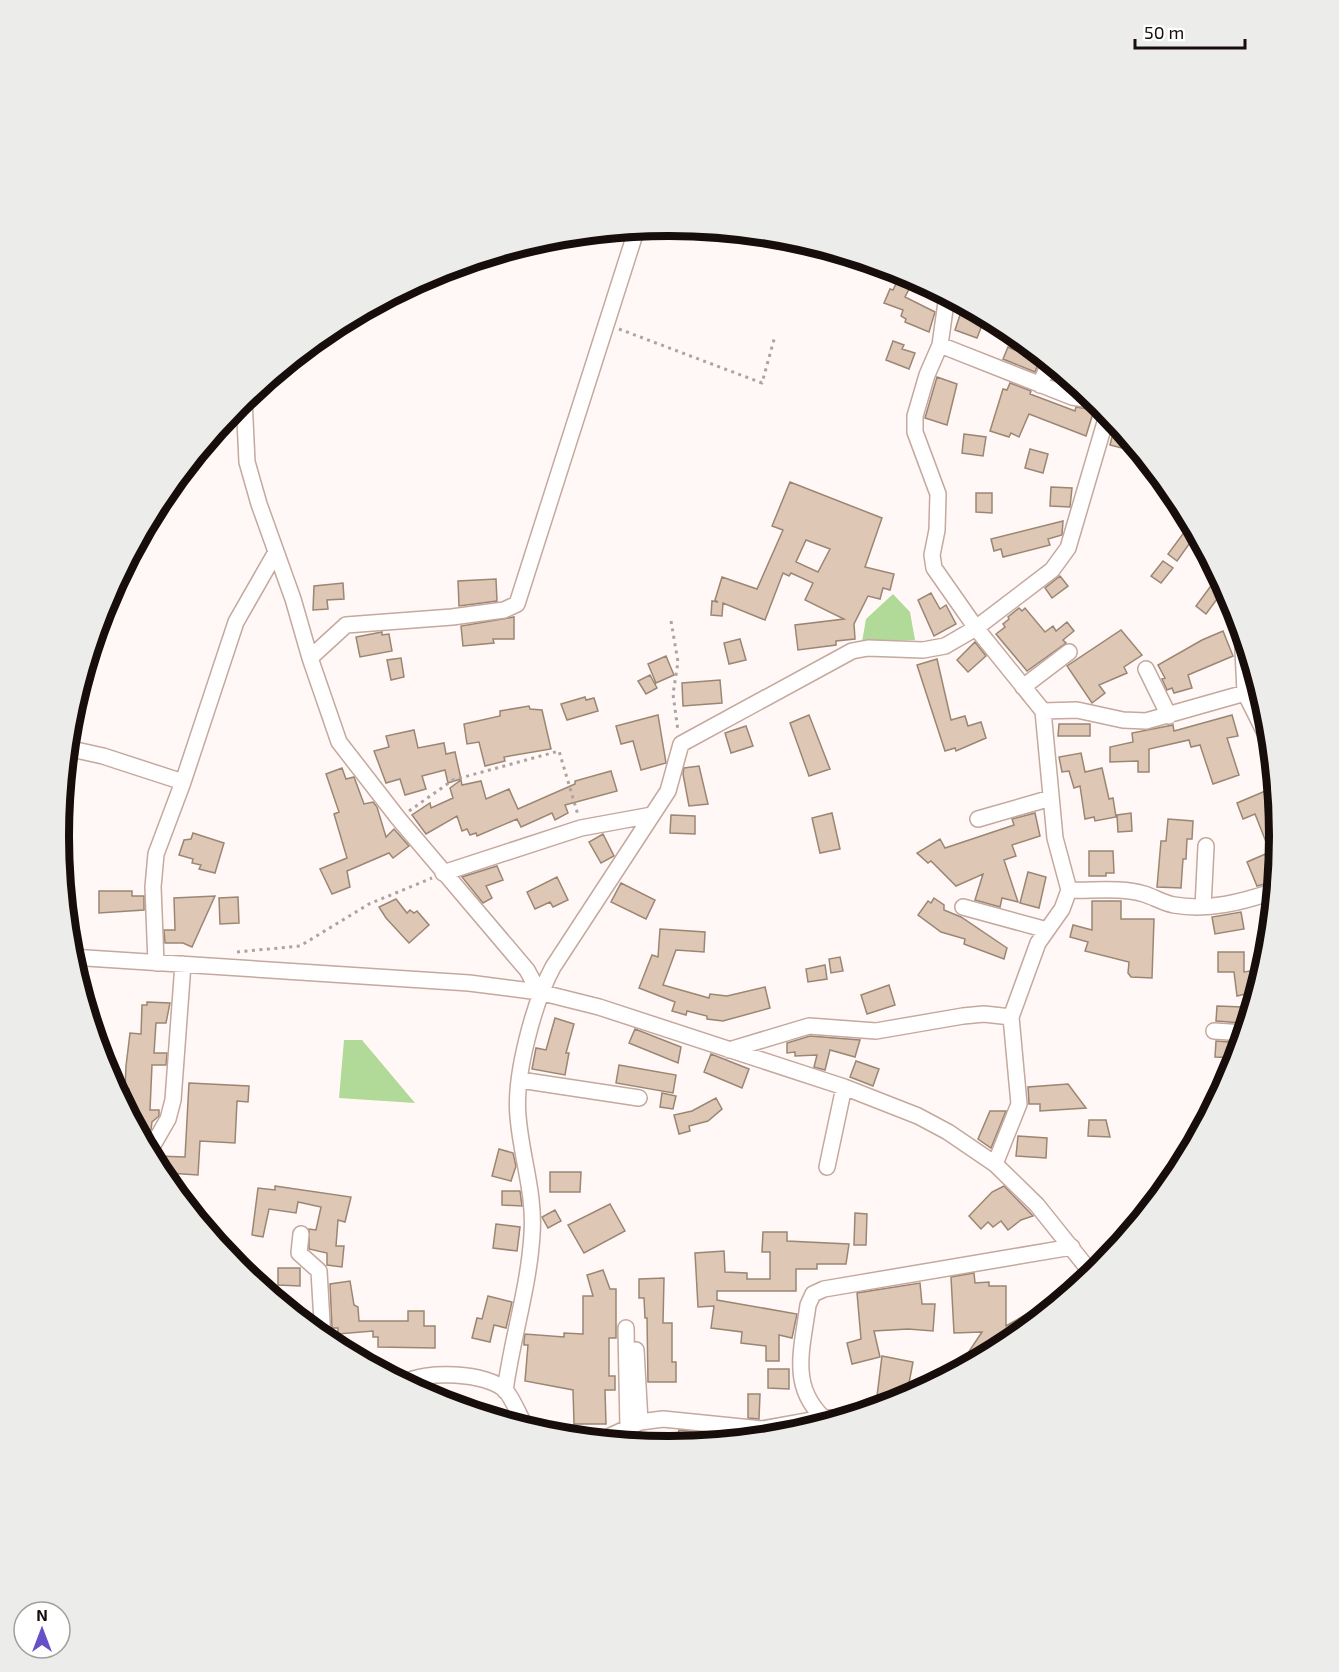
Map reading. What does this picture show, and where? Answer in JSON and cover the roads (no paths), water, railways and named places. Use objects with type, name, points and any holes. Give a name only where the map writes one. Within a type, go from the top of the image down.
[{"type":"street","points":[[310,658],[346,625],[452,617],[504,610],[517,604],[634,237]]},
{"type":"street","points":[[946,303],[940,345],[917,405],[915,432],[938,494],[937,530],[932,555],[934,568],[976,628],[1043,711],[1057,851],[1069,890],[1062,909],[1031,958],[1011,1017],[1019,1104],[995,1164]]},
{"type":"street","points":[[940,345],[1040,385],[1080,398]]},
{"type":"street","points":[[1040,385],[1046,370]]},
{"type":"street","points":[[245,411],[248,462],[259,504],[339,742],[443,873],[526,970],[539,992]]},
{"type":"street","points":[[505,1391],[525,1288],[532,1233],[530,1180],[518,1119],[516,1095],[539,992],[668,792],[681,744],[852,651],[868,648],[923,650],[945,646],[976,628],[1052,570],[1068,548],[1105,423]]},
{"type":"street","points":[[156,963],[153,887],[156,854],[183,782],[236,622],[276,552]]},
{"type":"street","points":[[1023,687],[1069,652]]},
{"type":"street","points":[[1243,660],[1245,693],[1258,719]]},
{"type":"street","points":[[1146,669],[1169,716]]},
{"type":"street","points":[[1043,711],[1077,710],[1124,720],[1146,720],[1169,716],[1245,693]]},
{"type":"street","points":[[75,750],[103,756],[183,782]]},
{"type":"street","points":[[978,819],[1051,798]]},
{"type":"street","points":[[443,873],[581,828],[652,815]]},
{"type":"street","points":[[1203,907],[1206,846]]},
{"type":"street","points":[[1069,890],[1137,893],[1175,905],[1203,907],[1236,904],[1267,894]]},
{"type":"street","points":[[963,907],[1047,930]]},
{"type":"street","points":[[82,958],[457,982],[539,992],[599,1007],[844,1087],[918,1116],[948,1132],[995,1164],[1037,1205],[1088,1267]]},
{"type":"street","points":[[154,1144],[168,1119],[173,1100],[183,964]]},
{"type":"street","points":[[729,1050],[808,1026],[876,1031],[963,1016],[984,1014],[1011,1017]]},
{"type":"street","points":[[1214,1030],[1237,1032]]},
{"type":"street","points":[[520,1080],[639,1098]]},
{"type":"street","points":[[827,1167],[844,1087]]},
{"type":"street","points":[[301,1234],[299,1253],[319,1270],[322,1325]]},
{"type":"street","points":[[822,1417],[810,1401],[800,1379],[808,1305],[813,1294],[824,1289],[1072,1247]]},
{"type":"street","points":[[630,1327],[634,1425]]},
{"type":"street","points":[[411,1378],[450,1374],[491,1382],[505,1391],[520,1417]]},
{"type":"street","points":[[616,1434],[634,1425],[680,1420],[761,1429]]}]
